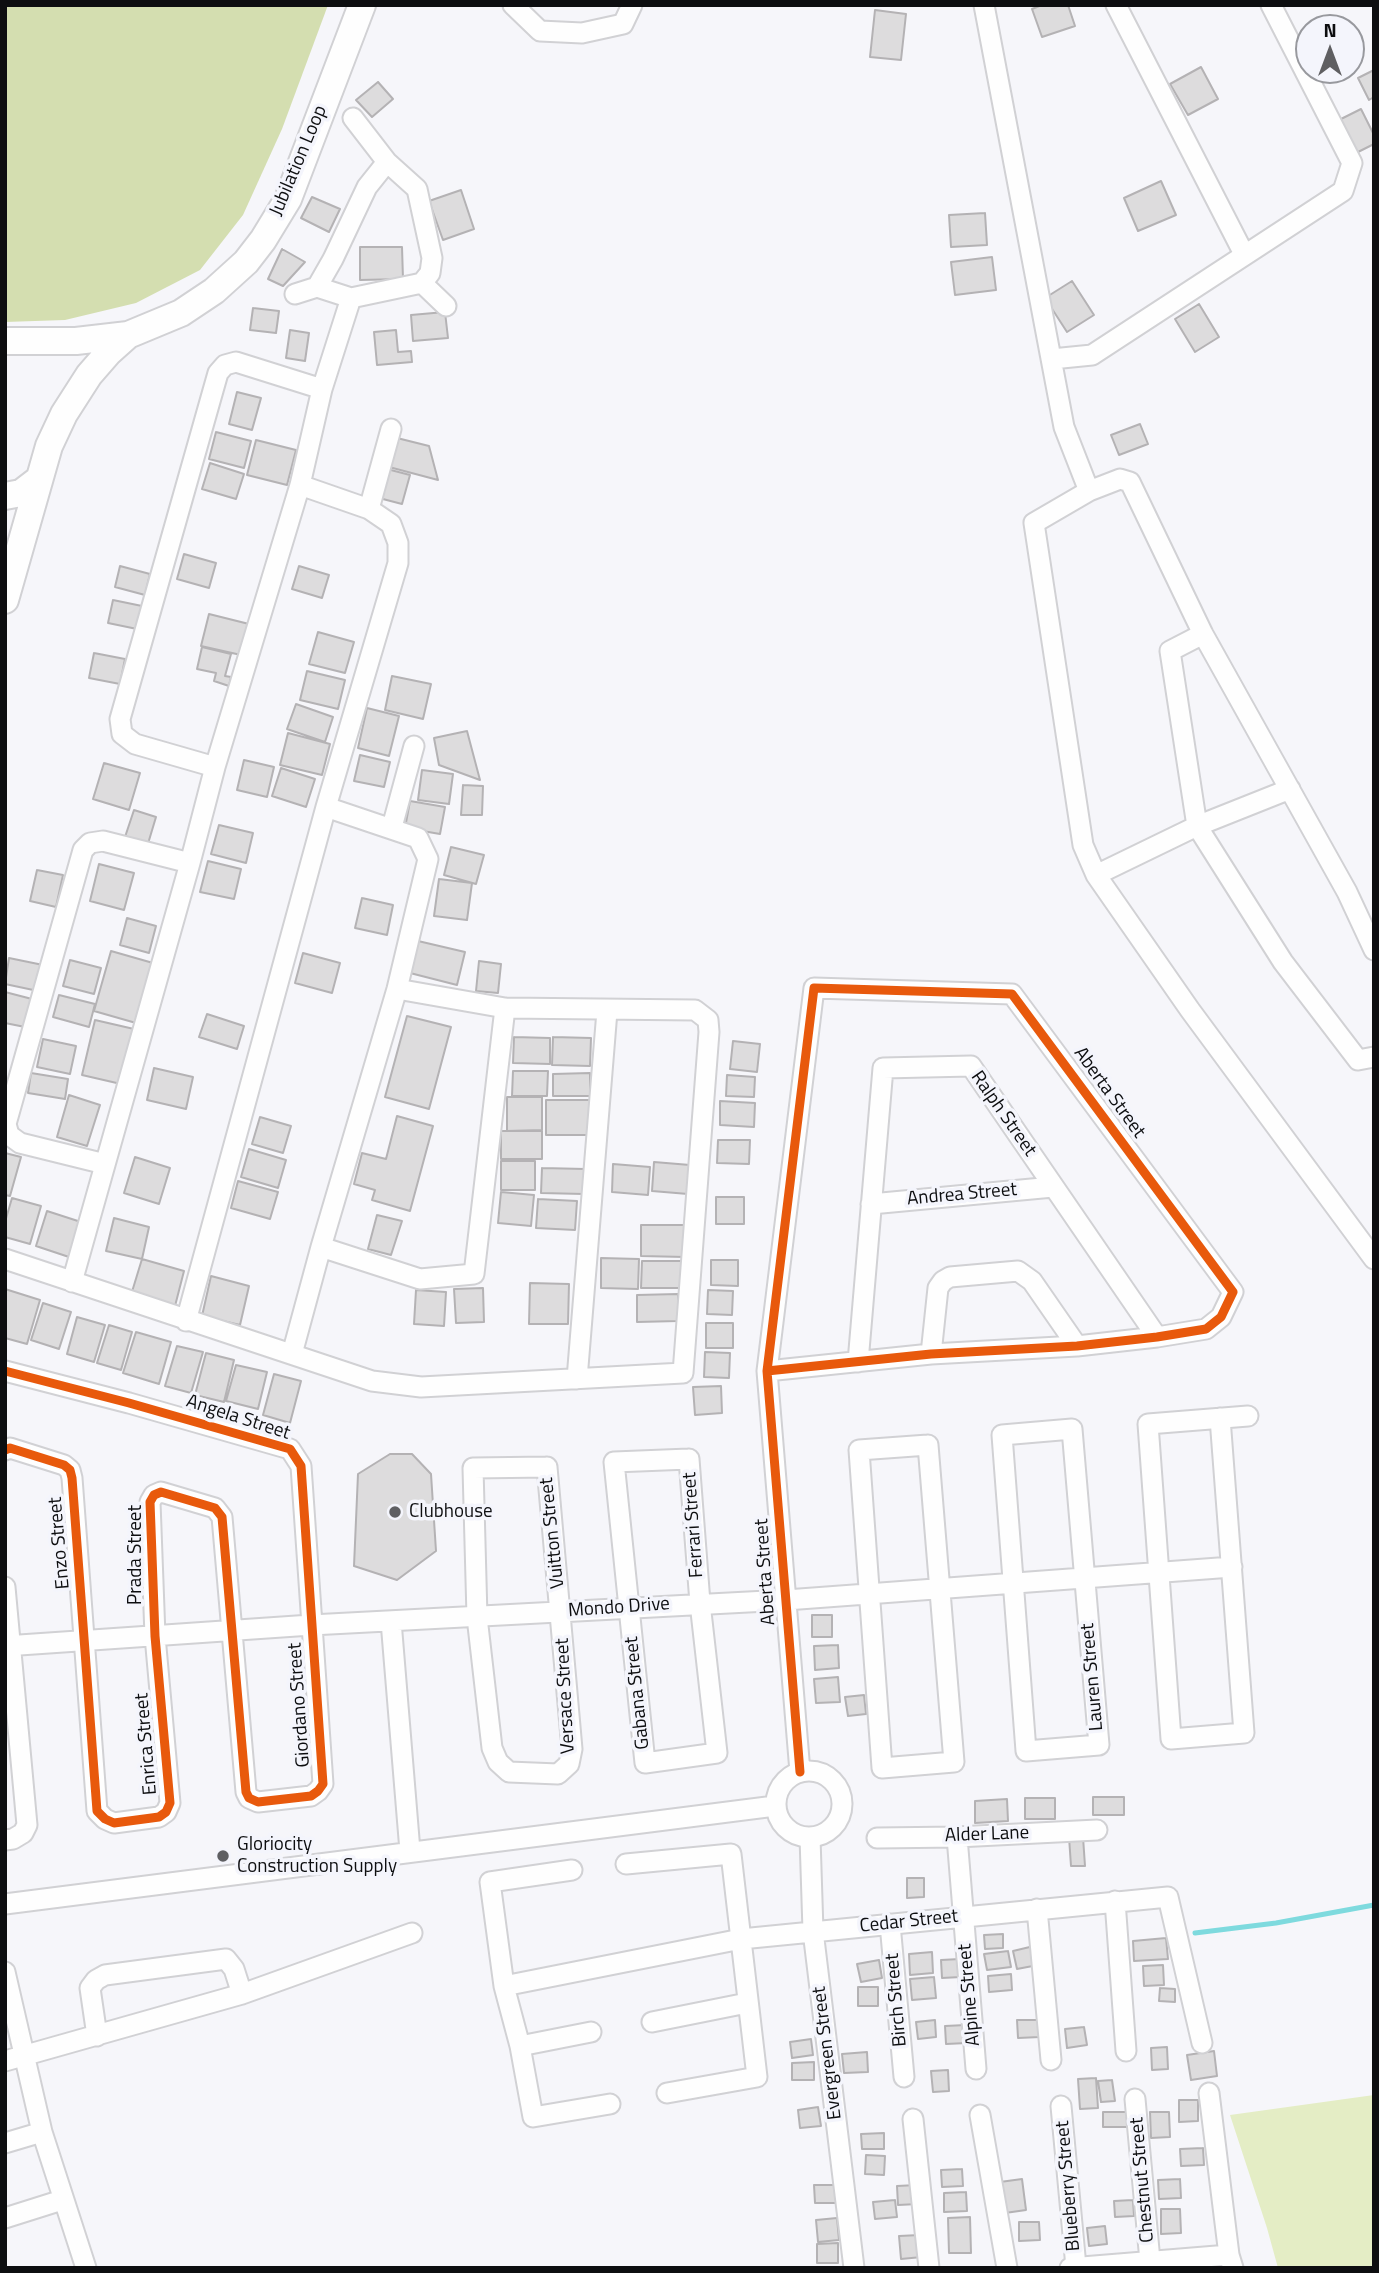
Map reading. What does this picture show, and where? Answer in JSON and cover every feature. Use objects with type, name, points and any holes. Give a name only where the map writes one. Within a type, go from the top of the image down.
[{"type":"main road","name":"Jubilation Loop","points":[[5,341],[76,341],[128,335],[181,313],[214,291],[246,262],[288,199],[362,5]]},
{"type":"main road","points":[[5,600],[49,446],[76,394],[100,361],[128,335]]},
{"type":"main road","points":[[5,496],[21,493],[38,480]]},
{"type":"street","points":[[513,5],[540,31],[582,33],[623,24],[632,5]]},
{"type":"street","points":[[984,5],[1064,427],[1089,491]]},
{"type":"street","points":[[1116,5],[1244,254]]},
{"type":"street","points":[[1052,359],[1092,355],[1343,191],[1352,163],[1271,5]]},
{"type":"street","points":[[295,293],[317,287],[351,298],[422,283],[430,273],[432,258],[417,189],[387,162],[353,118]]},
{"type":"street","points":[[317,287],[367,187],[387,162]]},
{"type":"street","points":[[422,283],[446,306]]},
{"type":"street","points":[[72,1282],[215,767],[300,485],[322,389],[351,298]]},
{"type":"street","points":[[215,767],[135,744],[122,734],[120,719],[218,373],[225,365],[236,362],[322,389]]},
{"type":"street","points":[[369,509],[391,429]]},
{"type":"street","points":[[1374,950],[1347,892],[1203,634],[1130,482],[1120,479],[1089,491],[1034,523],[1083,845],[1096,875],[1190,1010],[1374,1259]]},
{"type":"street","points":[[186,1321],[326,807],[398,563],[398,543],[391,524],[369,509],[300,485]]},
{"type":"street","points":[[1203,634],[1170,651],[1197,826],[1292,973],[1358,1060],[1374,1057]]},
{"type":"street","points":[[392,827],[414,746]]},
{"type":"street","points":[[1096,875],[1197,826],[1290,789]]},
{"type":"street","points":[[292,1354],[397,989],[428,859],[418,838],[392,827],[326,807]]},
{"type":"street","points":[[106,1164],[20,1143],[9,1135],[6,1124],[83,850],[90,843],[103,841],[190,863]]},
{"type":"street","name":"Aberta Street","points":[[767,1371],[931,1354],[1077,1346],[1157,1338],[1206,1329],[1222,1317],[1233,1292],[1012,994],[814,988],[767,1371],[800,1772]]},
{"type":"street","points":[[5,1259],[372,1381],[421,1387],[683,1373],[708,1020],[695,1010],[505,1008],[397,989]]},
{"type":"street","points":[[321,1247],[420,1279],[474,1274],[505,1008]]},
{"type":"street","points":[[577,1380],[607,1011]]},
{"type":"street","name":"Ralph Street","points":[[858,1362],[883,1068],[971,1066],[1157,1338]]},
{"type":"street","name":"Andrea Street","points":[[871,1204],[1053,1187]]},
{"type":"street","points":[[931,1354],[939,1288],[943,1281],[950,1277],[1018,1271],[1032,1281],[1077,1346]]},
{"type":"street","name":"Angela Street","points":[[5,1371],[290,1449],[301,1466],[312,1625]]},
{"type":"street","points":[[1220,1418],[1244,1733],[1171,1739],[1148,1424],[1220,1418],[1248,1416]]},
{"type":"street","points":[[1013,1583],[1002,1435],[1072,1429],[1085,1578]]},
{"type":"street","points":[[928,1445],[940,1589],[954,1762],[882,1768],[859,1450],[928,1445]]},
{"type":"street","name":"Enzo Street","points":[[5,1450],[10,1448],[64,1465],[70,1470],[85,1640]]},
{"type":"street","name":"Ferrari Street","points":[[629,1608],[614,1462],[690,1459],[700,1603]]},
{"type":"street","name":"Vuitton Street","points":[[477,1617],[473,1468],[547,1467],[561,1612]]},
{"type":"street","name":"Prada Street","points":[[155,1636],[150,1502],[154,1495],[161,1492],[219,1511],[222,1517],[232,1630]]},
{"type":"street","name":"Mondo Drive","points":[[7,1646],[312,1625],[786,1600],[1232,1567]]},
{"type":"street","name":"Lauren Street","points":[[1013,1583],[1026,1751],[1099,1745],[1085,1578]]},
{"type":"street","points":[[5,1587],[7,1646],[27,1825],[23,1833],[5,1840]]},
{"type":"street","name":"Gabana Street","points":[[629,1608],[645,1763],[717,1753],[700,1603]]},
{"type":"street","name":"Versace Street","points":[[477,1617],[492,1748],[498,1762],[509,1772],[558,1774],[569,1764],[572,1749],[561,1612]]},
{"type":"street","points":[[391,1621],[410,1851]]},
{"type":"street","name":"Giordano Street","points":[[232,1630],[246,1792],[249,1798],[258,1802],[311,1796],[323,1784],[312,1625]]},
{"type":"street","name":"Enrica Street","points":[[85,1640],[97,1811],[104,1819],[114,1823],[159,1817],[166,1812],[170,1804],[155,1636]]},
{"type":"street","points":[[800,1772],[822,1773],[832,1779],[842,1799],[838,1820],[821,1835],[810,1837],[791,1832],[783,1825],[775,1806],[779,1788],[800,1772]]},
{"type":"street","points":[[5,1904],[775,1806]]},
{"type":"street","name":"Alder Lane","points":[[877,1838],[1097,1830]]},
{"type":"street","name":"Evergreen Street","points":[[810,1837],[813,1931],[854,2268]]},
{"type":"street","name":"Alpine Street","points":[[957,1837],[976,2069]]},
{"type":"street","points":[[626,1864],[731,1854],[757,2077],[667,2093]]},
{"type":"street","points":[[572,1870],[490,1882],[504,1986],[520,2046],[533,2117],[610,2104]]},
{"type":"street","name":"Cedar Street","points":[[504,1986],[741,1938],[1168,1896],[1202,2043]]},
{"type":"street","points":[[1115,1901],[1126,2051]]},
{"type":"street","points":[[1037,1909],[1051,2060]]},
{"type":"street","name":"Birch Street","points":[[890,1923],[904,2077]]},
{"type":"street","points":[[14,2058],[242,1994],[412,1933]]},
{"type":"street","points":[[97,2036],[90,1988],[104,1975],[226,1959],[234,1969],[242,1994]]},
{"type":"street","points":[[6,1983],[14,2058],[42,2132],[85,2268]]},
{"type":"street","points":[[652,2022],[747,2003]]},
{"type":"street","points":[[520,2046],[591,2032]]},
{"type":"street","points":[[1070,2268],[1150,2261],[1231,2261],[1209,2093]]},
{"type":"street","name":"Chestnut Street","points":[[1135,2099],[1150,2261]]},
{"type":"street","name":"Blueberry Street","points":[[1061,2106],[1076,2267]]},
{"type":"street","points":[[980,2115],[1007,2268]]},
{"type":"street","points":[[914,2119],[929,2268]]},
{"type":"street","points":[[5,2143],[42,2132]]},
{"type":"street","points":[[5,2218],[62,2200]]},
{"type":"green space","points":[[5,5],[328,5],[282,129],[243,215],[200,270],[136,303],[65,320],[5,322]]},
{"type":"green space","points":[[1374,2095],[1374,2268],[1278,2268],[1230,2115]]},
{"type":"building","points":[[1042,5],[1068,5],[1075,26],[1042,37],[1032,9]]},
{"type":"building","points":[[875,10],[906,14],[901,60],[870,57]]},
{"type":"building","points":[[1201,67],[1218,99],[1188,115],[1170,84]]},
{"type":"building","points":[[1374,70],[1374,97],[1369,100],[1361,84],[1365,84],[1365,74]]},
{"type":"building","points":[[378,82],[393,99],[372,117],[356,100]]},
{"type":"building","points":[[1361,109],[1374,135],[1374,144],[1354,154],[1337,121]]},
{"type":"building","points":[[1161,181],[1176,215],[1138,231],[1124,198]]},
{"type":"building","points":[[461,190],[474,229],[443,240],[429,201]]},
{"type":"building","points":[[312,197],[340,209],[329,232],[301,218]]},
{"type":"building","points":[[985,213],[987,245],[951,247],[949,215]]},
{"type":"building","points":[[360,247],[402,247],[403,279],[360,280]]},
{"type":"building","points":[[282,249],[305,262],[283,286],[268,279]]},
{"type":"building","points":[[992,257],[996,290],[955,295],[951,262]]},
{"type":"building","points":[[1072,281],[1094,315],[1067,332],[1045,298]]},
{"type":"building","points":[[1199,304],[1219,337],[1195,352],[1175,319]]},
{"type":"building","points":[[253,308],[279,311],[276,333],[250,330]]},
{"type":"building","points":[[445,312],[448,338],[413,341],[411,315]]},
{"type":"building","points":[[290,330],[309,333],[305,361],[286,358]]},
{"type":"building","points":[[396,330],[398,352],[411,351],[412,362],[377,365],[374,332]]},
{"type":"building","points":[[237,392],[261,398],[252,430],[229,424]]},
{"type":"building","points":[[1140,424],[1148,444],[1119,455],[1111,435]]},
{"type":"building","points":[[216,432],[251,441],[244,468],[209,459]]},
{"type":"building","points":[[397,438],[429,446],[438,480],[389,467]]},
{"type":"building","points":[[256,440],[296,450],[287,485],[247,475]]},
{"type":"building","points":[[210,463],[244,474],[236,499],[202,489]]},
{"type":"building","points":[[387,469],[410,475],[402,504],[379,498]]},
{"type":"building","points":[[184,554],[216,563],[209,588],[177,579]]},
{"type":"building","points":[[120,566],[150,574],[145,595],[115,587]]},
{"type":"building","points":[[299,566],[329,575],[322,598],[292,589]]},
{"type":"building","points":[[113,600],[142,606],[137,629],[108,623]]},
{"type":"building","points":[[209,614],[249,624],[241,655],[201,646]]},
{"type":"building","points":[[318,632],[354,642],[345,673],[309,664]]},
{"type":"building","points":[[202,647],[231,654],[225,676],[231,677],[229,686],[214,681],[216,673],[197,669]]},
{"type":"building","points":[[94,653],[125,659],[120,684],[89,678]]},
{"type":"building","points":[[307,671],[345,680],[338,709],[300,700]]},
{"type":"building","points":[[392,676],[431,684],[423,719],[385,710]]},
{"type":"building","points":[[296,704],[333,717],[325,742],[287,729]]},
{"type":"building","points":[[367,708],[399,716],[389,756],[358,748]]},
{"type":"building","points":[[467,731],[480,780],[439,765],[434,738]]},
{"type":"building","points":[[288,733],[330,744],[322,775],[280,765]]},
{"type":"building","points":[[360,755],[390,762],[384,787],[354,781]]},
{"type":"building","points":[[244,760],[274,767],[267,797],[237,790]]},
{"type":"building","points":[[104,763],[140,773],[129,810],[93,799]]},
{"type":"building","points":[[281,768],[315,779],[306,807],[272,796]]},
{"type":"building","points":[[422,770],[453,774],[449,804],[418,800]]},
{"type":"building","points":[[463,785],[483,786],[482,815],[461,815]]},
{"type":"building","points":[[410,801],[445,807],[440,834],[405,828]]},
{"type":"building","points":[[134,810],[156,817],[147,847],[124,840]]},
{"type":"building","points":[[219,825],[253,833],[246,863],[211,854]]},
{"type":"building","points":[[451,847],[484,855],[476,884],[444,875]]},
{"type":"building","points":[[208,861],[241,869],[234,899],[200,892]]},
{"type":"building","points":[[99,864],[134,873],[124,910],[90,901]]},
{"type":"building","points":[[37,870],[63,875],[56,907],[30,901]]},
{"type":"building","points":[[439,879],[472,883],[467,920],[434,916]]},
{"type":"building","points":[[362,898],[393,905],[387,935],[355,928]]},
{"type":"building","points":[[127,918],[156,926],[149,953],[120,945]]},
{"type":"building","points":[[418,941],[465,952],[457,985],[410,973]]},
{"type":"building","points":[[111,951],[153,963],[136,1023],[94,1011]]},
{"type":"building","points":[[303,953],[340,963],[332,993],[295,983]]},
{"type":"building","points":[[9,958],[43,965],[38,991],[5,984]]},
{"type":"building","points":[[70,960],[101,968],[94,994],[63,986]]},
{"type":"building","points":[[479,961],[501,964],[498,993],[476,991]]},
{"type":"building","points":[[5,992],[32,999],[25,1027],[5,1023]]},
{"type":"building","points":[[59,995],[95,1004],[89,1027],[53,1017]]},
{"type":"building","points":[[207,1014],[244,1026],[237,1049],[199,1037]]},
{"type":"building","points":[[407,1016],[451,1027],[429,1109],[385,1097]]},
{"type":"building","points":[[95,1020],[134,1029],[121,1084],[82,1075]]},
{"type":"building","points":[[514,1037],[550,1038],[550,1064],[513,1063]]},
{"type":"building","points":[[553,1037],[591,1038],[590,1066],[552,1065]]},
{"type":"building","points":[[43,1039],[76,1046],[70,1074],[37,1067]]},
{"type":"building","points":[[733,1041],[760,1044],[757,1072],[730,1069]]},
{"type":"building","points":[[154,1068],[193,1077],[186,1109],[147,1100]]},
{"type":"building","points":[[513,1071],[548,1071],[547,1096],[512,1096]]},
{"type":"building","points":[[31,1073],[68,1079],[65,1099],[28,1093]]},
{"type":"building","points":[[590,1073],[590,1096],[553,1096],[553,1074]]},
{"type":"building","points":[[727,1075],[755,1077],[754,1097],[726,1096]]},
{"type":"building","points":[[69,1095],[100,1105],[87,1146],[57,1137]]},
{"type":"building","points":[[507,1097],[542,1097],[542,1130],[507,1131]]},
{"type":"building","points":[[546,1100],[591,1100],[591,1135],[546,1135]]},
{"type":"building","points":[[720,1101],[755,1103],[754,1127],[720,1125]]},
{"type":"building","points":[[397,1116],[433,1126],[410,1211],[372,1200],[375,1190],[354,1184],[362,1153],[386,1159]]},
{"type":"building","points":[[260,1117],[291,1126],[283,1153],[252,1144]]},
{"type":"building","points":[[501,1131],[542,1131],[542,1159],[501,1159]]},
{"type":"building","points":[[718,1140],[750,1140],[749,1164],[717,1163]]},
{"type":"building","points":[[249,1149],[286,1160],[278,1188],[241,1177]]},
{"type":"building","points":[[5,1153],[21,1157],[10,1196],[5,1195]]},
{"type":"building","points":[[135,1157],[170,1168],[159,1204],[124,1193]]},
{"type":"building","points":[[501,1161],[535,1161],[535,1190],[501,1190]]},
{"type":"building","points":[[654,1162],[690,1165],[688,1194],[652,1191]]},
{"type":"building","points":[[613,1164],[650,1167],[648,1195],[612,1192]]},
{"type":"building","points":[[542,1168],[585,1169],[584,1194],[541,1193]]},
{"type":"building","points":[[238,1181],[278,1192],[270,1219],[231,1208]]},
{"type":"building","points":[[501,1192],[534,1195],[531,1226],[498,1223]]},
{"type":"building","points":[[716,1197],[744,1197],[744,1224],[716,1224]]},
{"type":"building","points":[[12,1198],[41,1206],[30,1244],[5,1237],[5,1222]]},
{"type":"building","points":[[538,1199],[577,1201],[575,1230],[536,1228]]},
{"type":"building","points":[[47,1211],[81,1222],[69,1257],[36,1246]]},
{"type":"building","points":[[377,1215],[402,1221],[391,1255],[368,1249]]},
{"type":"building","points":[[114,1218],[149,1227],[142,1259],[106,1251]]},
{"type":"building","points":[[641,1225],[685,1225],[685,1257],[641,1256]]},
{"type":"building","points":[[601,1258],[639,1259],[638,1289],[601,1288]]},
{"type":"building","points":[[142,1259],[184,1271],[175,1306],[131,1295]]},
{"type":"building","points":[[711,1260],[738,1260],[738,1286],[711,1285]]},
{"type":"building","points":[[642,1261],[682,1261],[682,1288],[641,1288]]},
{"type":"building","points":[[211,1276],[249,1286],[240,1325],[202,1316]]},
{"type":"building","points":[[530,1283],[569,1284],[568,1324],[529,1324]]},
{"type":"building","points":[[483,1288],[484,1322],[456,1323],[454,1289]]},
{"type":"building","points":[[5,1289],[40,1300],[27,1344],[5,1338]]},
{"type":"building","points":[[416,1290],[446,1292],[444,1326],[414,1324]]},
{"type":"building","points":[[708,1290],[733,1291],[732,1315],[707,1314]]},
{"type":"building","points":[[678,1294],[678,1321],[637,1322],[637,1295]]},
{"type":"building","points":[[43,1303],[71,1312],[59,1349],[31,1340]]},
{"type":"building","points":[[77,1317],[105,1325],[94,1362],[67,1354]]},
{"type":"building","points":[[706,1323],[733,1323],[733,1348],[706,1348]]},
{"type":"building","points":[[109,1325],[132,1332],[121,1370],[97,1363]]},
{"type":"building","points":[[136,1332],[171,1342],[159,1384],[123,1373]]},
{"type":"building","points":[[177,1346],[203,1352],[191,1393],[165,1386]]},
{"type":"building","points":[[705,1352],[730,1353],[729,1378],[704,1377]]},
{"type":"building","points":[[206,1353],[234,1360],[224,1402],[195,1395]]},
{"type":"building","points":[[236,1365],[267,1372],[258,1409],[226,1401]]},
{"type":"building","points":[[274,1374],[301,1381],[290,1423],[263,1415]]},
{"type":"building","points":[[721,1386],[722,1413],[695,1415],[693,1387]]},
{"type":"building","name":"Clubhouse","points":[[390,1454],[412,1454],[431,1474],[436,1551],[397,1580],[354,1566],[358,1474]]},
{"type":"building","points":[[812,1615],[832,1615],[832,1637],[812,1637]]},
{"type":"building","points":[[838,1645],[839,1668],[815,1670],[814,1646]]},
{"type":"building","points":[[838,1677],[840,1702],[816,1703],[814,1679]]},
{"type":"building","points":[[864,1695],[866,1714],[848,1716],[845,1697]]},
{"type":"building","points":[[1093,1797],[1124,1797],[1124,1815],[1093,1815]]},
{"type":"building","points":[[1025,1798],[1055,1798],[1055,1819],[1025,1819]]},
{"type":"building","points":[[1007,1799],[1008,1821],[975,1823],[975,1801]]},
{"type":"building","points":[[1069,1837],[1083,1837],[1085,1866],[1071,1866]]},
{"type":"building","points":[[907,1878],[924,1878],[924,1897],[907,1898]]},
{"type":"building","points":[[1003,1934],[1003,1948],[985,1949],[984,1935]]},
{"type":"building","points":[[1166,1938],[1168,1959],[1134,1961],[1133,1941]]},
{"type":"building","points":[[1034,1946],[1038,1965],[1017,1969],[1013,1951]]},
{"type":"building","points":[[1008,1951],[1011,1967],[987,1970],[984,1954]]},
{"type":"building","points":[[932,1952],[933,1973],[910,1975],[909,1954]]},
{"type":"building","points":[[960,1959],[961,1977],[942,1978],[941,1960]]},
{"type":"building","points":[[879,1960],[882,1978],[861,1982],[857,1964]]},
{"type":"building","points":[[1163,1965],[1164,1985],[1144,1986],[1143,1966]]},
{"type":"building","points":[[1011,1974],[1012,1990],[989,1992],[988,1976]]},
{"type":"building","points":[[934,1977],[936,1998],[912,2000],[910,1979]]},
{"type":"building","points":[[858,1987],[878,1987],[878,2006],[858,2006]]},
{"type":"building","points":[[1160,1988],[1175,1989],[1175,2002],[1159,2001]]},
{"type":"building","points":[[935,2020],[936,2037],[918,2039],[916,2022]]},
{"type":"building","points":[[1017,2020],[1039,2020],[1040,2037],[1018,2038]]},
{"type":"building","points":[[966,2025],[967,2043],[946,2044],[945,2026]]},
{"type":"building","points":[[1084,2027],[1087,2045],[1067,2048],[1065,2029]]},
{"type":"building","points":[[811,2039],[813,2055],[792,2058],[790,2042]]},
{"type":"building","points":[[1167,2047],[1168,2069],[1152,2070],[1151,2048]]},
{"type":"building","points":[[1214,2051],[1217,2076],[1191,2080],[1187,2055]]},
{"type":"building","points":[[867,2052],[868,2072],[844,2073],[842,2054]]},
{"type":"building","points":[[814,2062],[814,2080],[792,2080],[792,2063]]},
{"type":"building","points":[[948,2070],[949,2091],[933,2092],[931,2071]]},
{"type":"building","points":[[1096,2078],[1098,2108],[1080,2109],[1078,2079]]},
{"type":"building","points":[[1112,2080],[1115,2101],[1101,2102],[1098,2081]]},
{"type":"building","points":[[1179,2100],[1198,2100],[1198,2121],[1179,2122]]},
{"type":"building","points":[[818,2107],[821,2126],[800,2128],[798,2110]]},
{"type":"building","points":[[1103,2112],[1129,2112],[1129,2127],[1103,2127]]},
{"type":"building","points":[[1150,2112],[1169,2112],[1170,2137],[1151,2138]]},
{"type":"building","points":[[884,2133],[884,2149],[862,2149],[861,2134]]},
{"type":"building","points":[[1203,2148],[1204,2165],[1181,2166],[1180,2149]]},
{"type":"building","points":[[866,2155],[885,2156],[884,2175],[865,2174]]},
{"type":"building","points":[[962,2169],[963,2186],[942,2187],[941,2170]]},
{"type":"building","points":[[1022,2179],[1026,2210],[1005,2213],[1000,2182]]},
{"type":"building","points":[[1180,2179],[1181,2198],[1159,2199],[1158,2180]]},
{"type":"building","points":[[814,2185],[838,2185],[838,2203],[815,2203]]},
{"type":"building","points":[[917,2185],[918,2204],[898,2205],[897,2186]]},
{"type":"building","points":[[966,2192],[967,2211],[944,2212],[944,2193]]},
{"type":"building","points":[[895,2200],[897,2217],[875,2219],[873,2202]]},
{"type":"building","points":[[1133,2200],[1134,2216],[1115,2217],[1114,2201]]},
{"type":"building","points":[[1161,2209],[1180,2209],[1181,2233],[1161,2234]]},
{"type":"building","points":[[970,2217],[971,2253],[949,2253],[948,2218]]},
{"type":"building","points":[[837,2218],[839,2240],[818,2242],[816,2220]]},
{"type":"building","points":[[1019,2222],[1039,2222],[1040,2240],[1019,2241]]},
{"type":"building","points":[[1105,2226],[1107,2244],[1089,2246],[1087,2228]]},
{"type":"building","points":[[920,2235],[922,2257],[901,2259],[899,2236]]},
{"type":"building","points":[[838,2243],[838,2263],[817,2263],[817,2244]]},
{"type":"waterway","points":[[1195,1933],[1276,1923],[1374,1905]]},
{"type":"cycle path","points":[[767,1371],[931,1354],[1077,1346],[1206,1329],[1221,1317],[1233,1292],[1012,994],[814,988],[767,1371],[800,1772]]},
{"type":"cycle path","points":[[5,1371],[290,1449],[301,1466],[323,1784],[318,1791],[311,1796],[258,1802],[249,1798],[246,1792],[222,1517],[215,1508],[161,1492],[154,1495],[150,1502],[155,1636],[170,1803],[166,1812],[159,1817],[114,1823],[97,1811],[70,1470],[64,1465],[10,1448],[5,1450]]},
{"type":"place","name":"Clubhouse","points":[[395,1512]]},
{"type":"place","name":"Gloriocity Construction Supply","points":[[223,1856]]}]
